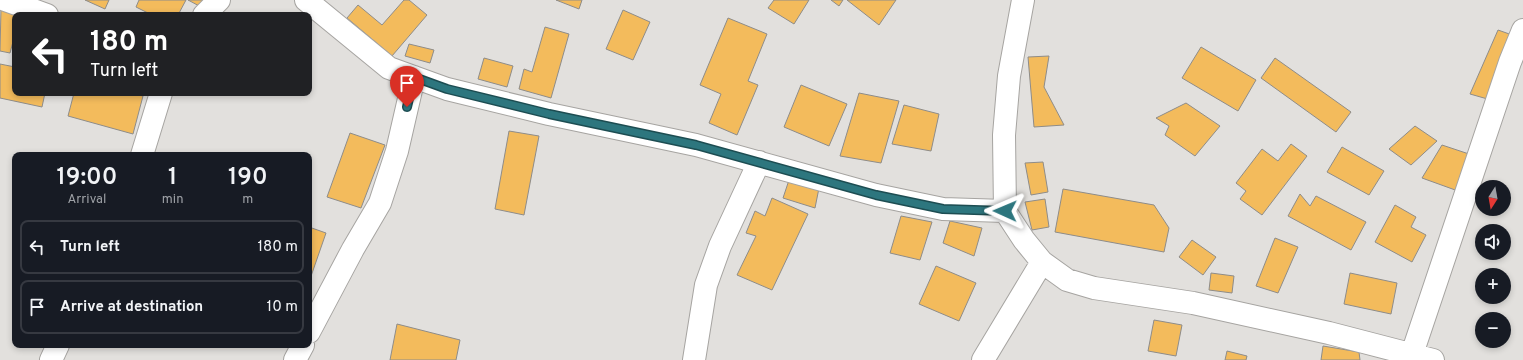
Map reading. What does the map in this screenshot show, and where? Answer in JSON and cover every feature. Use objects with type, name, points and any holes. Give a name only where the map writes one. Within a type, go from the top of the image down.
[{"type":"street","points":[[5,0],[39,12]]},
{"type":"street","points":[[207,12],[219,0]]},
{"type":"street","points":[[306,0],[389,68],[447,89],[549,114],[696,145],[876,195],[943,209],[1005,211]]},
{"type":"street","points":[[1023,0],[1009,76],[1004,135],[1005,211],[1024,240],[1042,262],[1067,280],[1094,288],[1193,302],[1329,333],[1433,360]]},
{"type":"street","points":[[1412,354],[1510,62],[1523,30]]},
{"type":"street","points":[[312,326],[353,249],[380,203],[397,151],[414,77]]},
{"type":"street","points":[[143,152],[159,96]]},
{"type":"street","points":[[694,360],[706,285],[720,246],[758,162]]},
{"type":"street","points":[[983,360],[1042,262]]},
{"type":"street","points":[[51,360],[57,348]]},
{"type":"street","points":[[295,360],[301,348]]},
{"type":"building","points":[[85,0],[109,0],[105,9]]},
{"type":"building","points":[[139,0],[186,0],[180,12],[146,12],[136,7]]},
{"type":"building","points":[[188,0],[208,0],[203,8]]},
{"type":"building","points":[[404,0],[409,0],[427,15],[392,56],[347,18],[358,5],[382,25]]},
{"type":"building","points":[[556,0],[582,0],[579,9]]},
{"type":"building","points":[[774,0],[809,0],[794,24],[768,8]]},
{"type":"building","points":[[831,0],[843,0],[839,6]]},
{"type":"building","points":[[847,0],[896,0],[879,25]]},
{"type":"building","points":[[1,8],[12,14],[12,45],[10,53],[0,51]]},
{"type":"building","points":[[623,10],[650,22],[633,60],[606,49]]},
{"type":"building","points":[[728,18],[767,34],[748,81],[758,85],[737,135],[709,123],[721,94],[700,85]]},
{"type":"building","points":[[545,27],[569,34],[551,98],[519,89],[524,69],[532,72]]},
{"type":"building","points":[[1498,30],[1515,36],[1491,100],[1470,94]]},
{"type":"building","points":[[409,44],[434,50],[430,63],[405,56]]},
{"type":"building","points":[[1201,47],[1256,80],[1238,111],[1182,78]]},
{"type":"building","points":[[1049,56],[1044,87],[1064,125],[1034,127],[1028,57]]},
{"type":"building","points":[[484,58],[513,66],[507,87],[478,79]]},
{"type":"building","points":[[1275,58],[1351,112],[1336,132],[1261,78]]},
{"type":"building","points":[[0,64],[12,66],[12,96],[44,96],[42,107],[0,98]]},
{"type":"building","points":[[801,85],[847,104],[829,146],[784,127]]},
{"type":"building","points":[[859,93],[899,101],[881,163],[840,156]]},
{"type":"building","points":[[73,96],[143,96],[133,134],[68,116]]},
{"type":"building","points":[[1186,103],[1220,126],[1195,156],[1165,135],[1169,126],[1156,118]]},
{"type":"building","points":[[904,105],[939,114],[931,151],[892,144]]},
{"type":"building","points":[[1415,126],[1437,141],[1411,165],[1389,149]]},
{"type":"building","points":[[509,131],[539,136],[524,215],[495,209]]},
{"type":"building","points":[[350,133],[385,145],[361,208],[327,197]]},
{"type":"building","points":[[1291,144],[1307,156],[1262,215],[1240,199],[1246,191],[1236,183],[1262,149],[1278,161]]},
{"type":"building","points":[[1442,145],[1472,155],[1458,191],[1422,178]]},
{"type":"building","points":[[1342,147],[1384,171],[1369,195],[1327,172]]},
{"type":"building","points":[[1043,162],[1048,192],[1031,195],[1025,163]]},
{"type":"building","points":[[789,180],[819,188],[815,208],[783,198]]},
{"type":"building","points":[[1063,189],[1154,205],[1169,228],[1164,252],[1055,232]]},
{"type":"building","points":[[1300,194],[1310,206],[1316,196],[1366,222],[1351,250],[1288,216]]},
{"type":"building","points":[[772,198],[808,214],[772,290],[737,275],[756,236],[746,233],[755,211],[765,216]]},
{"type":"building","points":[[1045,199],[1049,227],[1032,230],[1025,202]]},
{"type":"building","points":[[1395,205],[1416,217],[1411,227],[1426,235],[1412,262],[1375,242]]},
{"type":"building","points":[[901,216],[932,222],[920,260],[890,253]]},
{"type":"building","points":[[950,221],[982,228],[974,256],[943,243]]},
{"type":"building","points":[[312,228],[326,233],[312,273]]},
{"type":"building","points":[[1275,238],[1298,247],[1278,293],[1256,286]]},
{"type":"building","points":[[1192,240],[1216,257],[1203,275],[1179,257]]},
{"type":"building","points":[[936,266],[976,283],[959,321],[919,304]]},
{"type":"building","points":[[1211,273],[1234,276],[1232,293],[1209,290]]},
{"type":"building","points":[[1350,273],[1397,283],[1391,314],[1344,304]]},
{"type":"building","points":[[1154,320],[1182,325],[1176,356],[1148,351]]},
{"type":"building","points":[[397,324],[460,340],[456,360],[390,360]]},
{"type":"building","points":[[1323,346],[1359,352],[1360,360],[1321,360]]},
{"type":"building","points":[[1227,351],[1247,356],[1246,360],[1225,360]]},
{"type":"route","points":[[407,107],[414,77],[447,89],[549,114],[696,145],[876,195],[943,209],[1005,211]]}]
